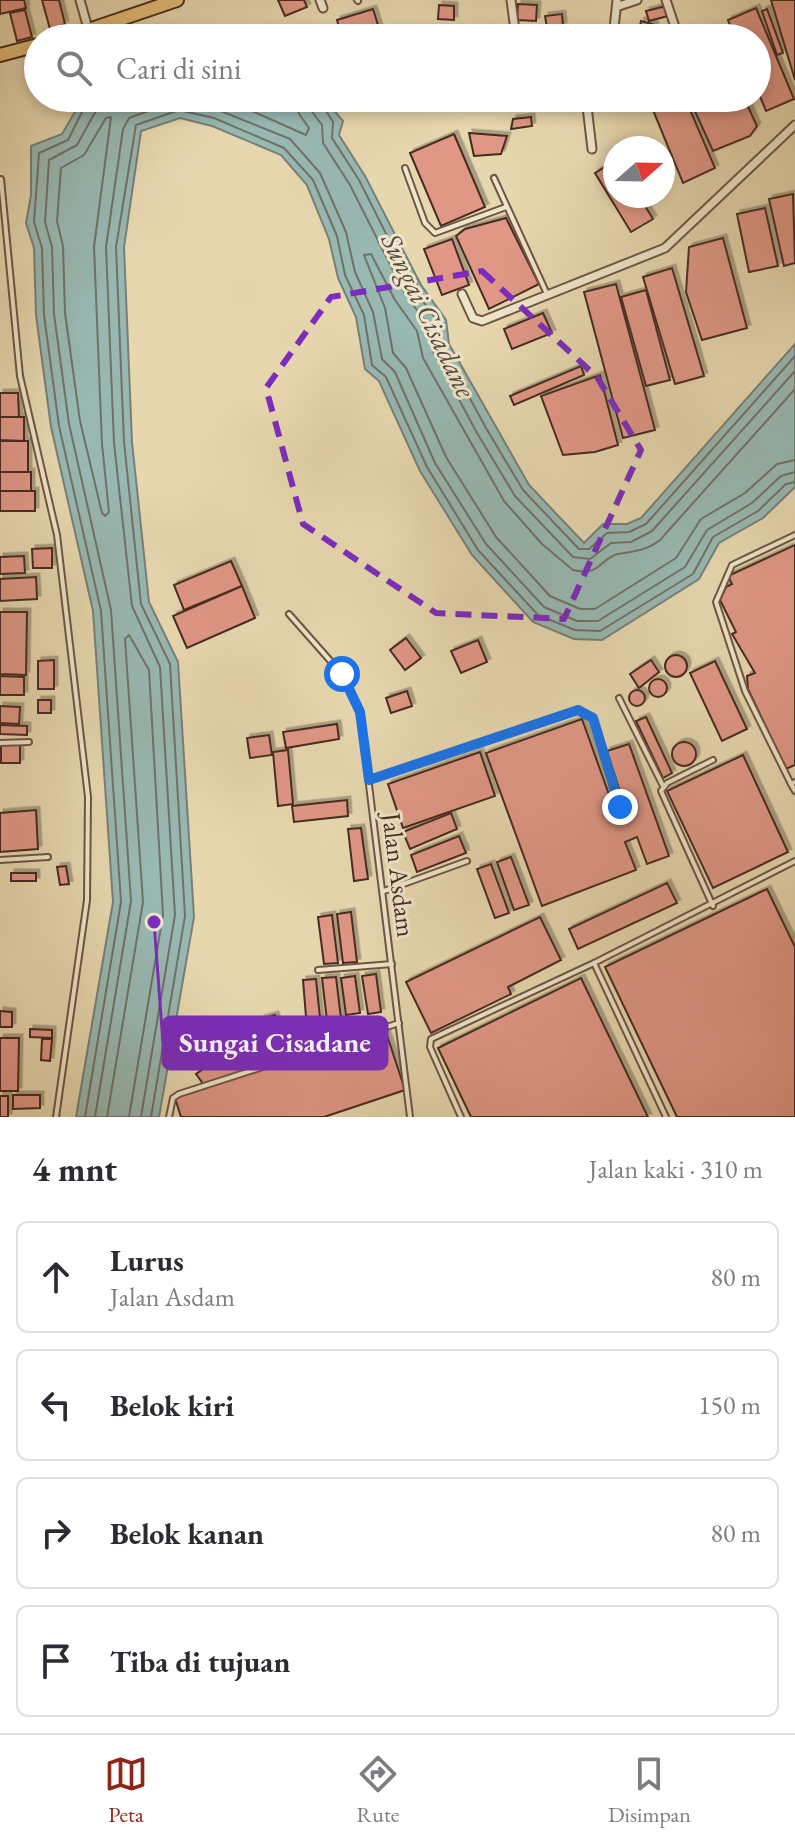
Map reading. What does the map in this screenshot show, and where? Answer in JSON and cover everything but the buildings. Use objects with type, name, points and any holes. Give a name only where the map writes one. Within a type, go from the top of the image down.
[{"type":"main road","points":[[111,24],[177,0]]},
{"type":"main road","points":[[0,55],[24,49]]},
{"type":"street","points":[[80,0],[87,24]]},
{"type":"street","points":[[511,0],[514,24]]},
{"type":"street","points":[[615,24],[618,3],[637,0]]},
{"type":"street","points":[[666,0],[674,24]]},
{"type":"street","points":[[588,112],[592,149]]},
{"type":"street","points":[[462,294],[473,318],[482,321],[665,248],[795,125]]},
{"type":"lane","points":[[405,168],[425,223],[435,233],[506,207]]},
{"type":"lane","points":[[494,178],[547,294]]},
{"type":"lane","points":[[1,179],[20,376],[57,535],[88,797],[87,900],[56,1117]]},
{"type":"lane","points":[[795,535],[732,565],[716,602],[745,691],[795,791]]},
{"type":"lane","name":"Jalan Asdam","points":[[289,614],[342,674],[356,698],[384,891],[410,1117]]},
{"type":"lane","points":[[619,698],[663,786],[663,801],[713,906]]},
{"type":"lane","points":[[369,780],[578,710],[593,718],[620,807]]},
{"type":"lane","points":[[0,743],[29,742]]},
{"type":"lane","points":[[663,786],[713,760]]},
{"type":"lane","points":[[0,860],[48,857]]},
{"type":"lane","points":[[384,891],[467,861]]},
{"type":"lane","points":[[461,1117],[430,1047],[431,1039],[713,906],[795,861]]},
{"type":"lane","points":[[594,963],[666,1117]]},
{"type":"lane","points":[[318,970],[392,964]]},
{"type":"lane","points":[[169,1117],[173,1100],[179,1094],[399,1023]]},
{"type":"highlighted area","points":[[482,271],[597,377],[641,450],[564,619],[436,613],[303,524],[266,388],[331,297]]},
{"type":"water","points":[[75,112],[336,112],[343,121],[339,135],[365,176],[421,285],[446,320],[449,344],[529,485],[584,543],[603,524],[627,524],[641,518],[795,344],[795,487],[763,518],[719,543],[699,579],[602,640],[574,639],[533,622],[472,555],[420,471],[379,381],[365,369],[356,317],[338,278],[329,239],[307,185],[281,155],[212,126],[180,118],[141,131],[124,247],[132,442],[149,602],[178,662],[194,917],[159,1117],[76,1117],[113,902],[93,611],[51,427],[36,315],[34,248],[26,223],[31,195],[31,146],[62,134]]},
{"type":"place","name":"Sungai Cisadane","points":[[154,922]]},
{"type":"route","points":[[342,674],[360,712],[369,780],[578,710],[587,712],[593,718],[620,807]]}]
